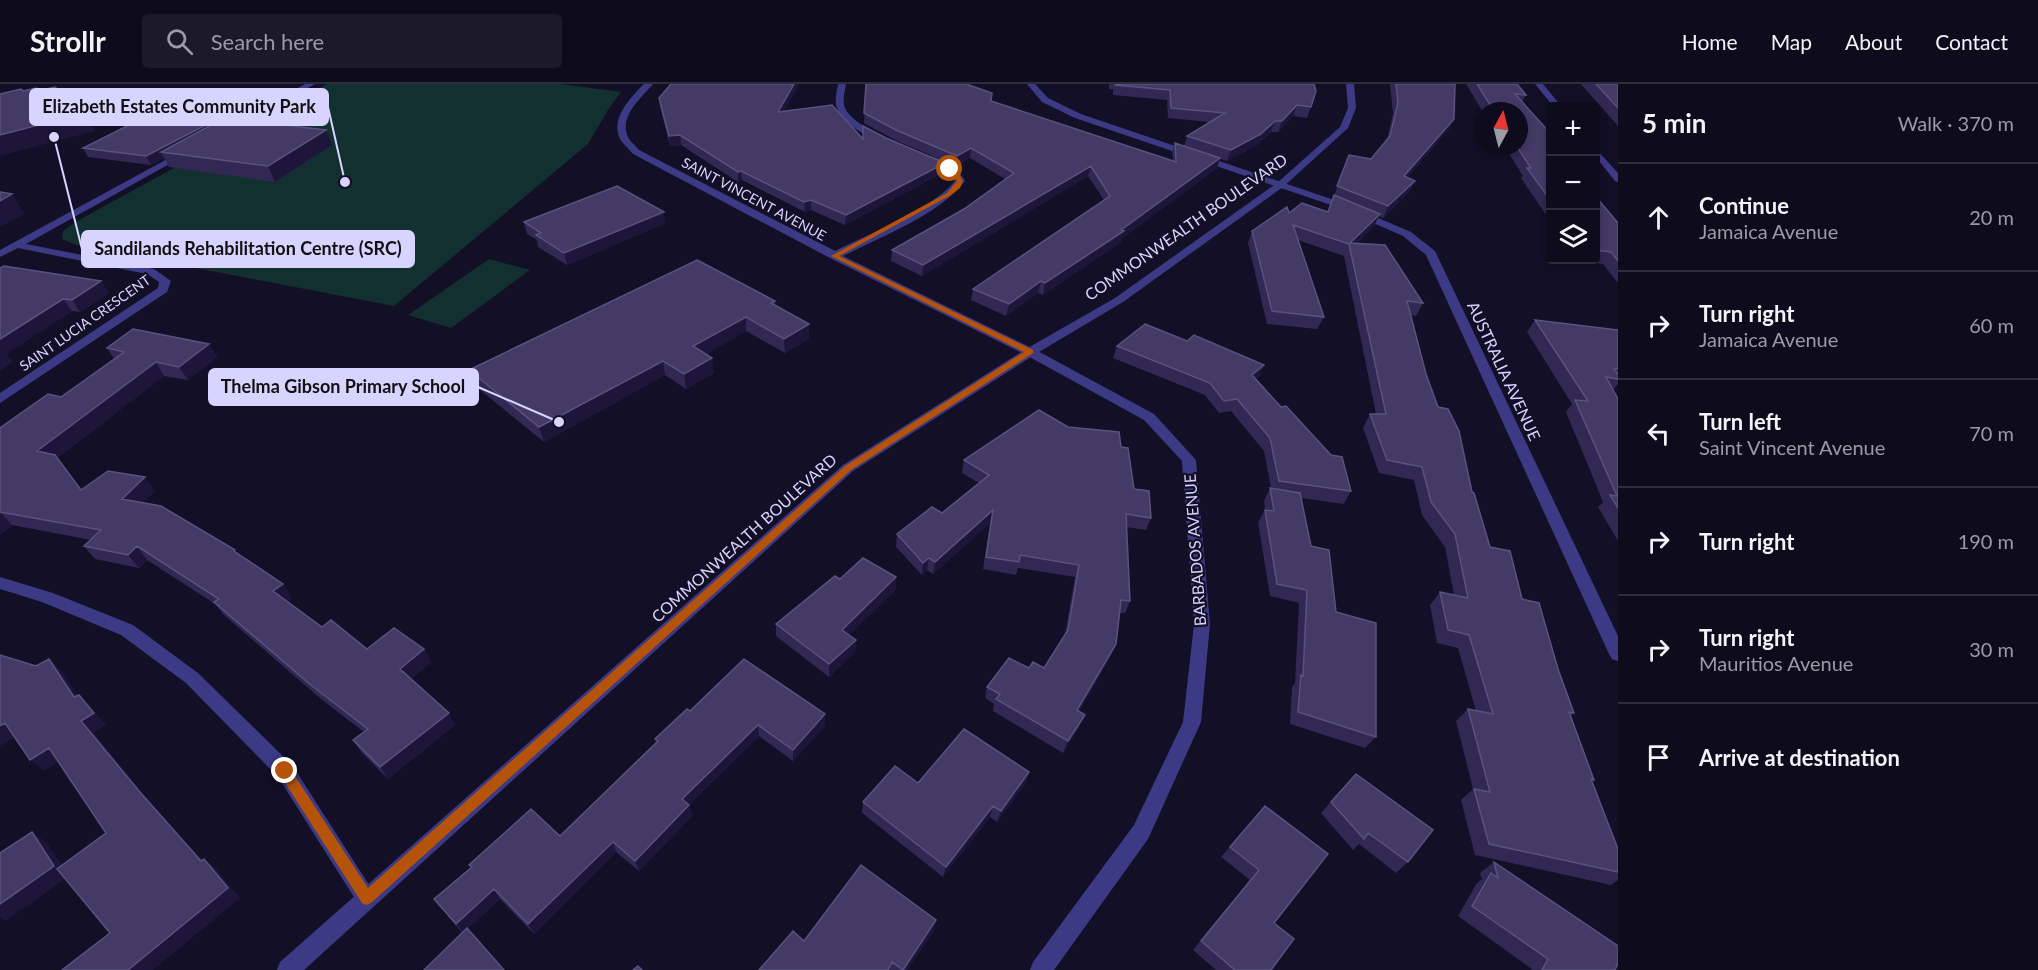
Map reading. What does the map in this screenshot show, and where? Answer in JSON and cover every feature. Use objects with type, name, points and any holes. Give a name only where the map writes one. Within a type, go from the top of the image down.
[{"type":"street","points":[[219,134],[311,84]]},
{"type":"street","name":"SAINT VINCENT AVENUE","points":[[649,84],[629,105],[623,120],[623,136],[636,152],[834,256],[1030,352]]},
{"type":"street","points":[[842,84],[841,109],[874,136],[895,144]]},
{"type":"street","name":"AUSTRALIA AVENUE","points":[[1031,84],[1045,100],[1078,116],[1340,205],[1407,234],[1431,253],[1618,654]]},
{"type":"street","name":"COMMONWEALTH BOULEVARD","points":[[288,970],[848,468],[1030,352],[1119,300],[1280,185],[1344,128],[1352,108],[1350,84]]},
{"type":"street","points":[[1539,84],[1554,102]]},
{"type":"street","points":[[0,254],[199,146]]},
{"type":"street","points":[[834,256],[939,200],[957,187],[960,181],[957,174],[916,153]]},
{"type":"street","points":[[1599,156],[1618,179]]},
{"type":"street","name":"SAINT LUCIA CRESCENT","points":[[0,399],[163,290],[165,281],[150,271],[16,245]]},
{"type":"street","name":"BARBADOS AVENUE","points":[[1030,352],[1149,417],[1189,460],[1202,624],[1192,722],[1141,832],[1041,970]]},
{"type":"street","points":[[0,583],[47,597],[127,630],[192,678],[285,771],[366,898]]},
{"type":"green space","points":[[327,84],[561,84],[621,92],[588,144],[394,306],[76,245],[62,239],[63,231],[77,221]]},
{"type":"green space","points":[[489,259],[530,270],[451,328],[408,315]]},
{"type":"building","points":[[671,84],[794,84],[778,112],[832,105],[863,139],[863,126],[945,163],[846,215],[811,200],[804,202],[741,171],[738,172],[680,135],[669,136],[659,98]]},
{"type":"building","points":[[866,84],[966,84],[992,93],[991,101],[1176,162],[1175,143],[1220,158],[1121,230],[1124,231],[1045,283],[1041,281],[1009,304],[973,289],[1110,196],[1091,166],[923,265],[892,250],[964,209],[1014,173],[971,148],[957,156],[896,130],[864,113]]},
{"type":"building","points":[[1115,84],[1314,84],[1316,91],[1311,107],[1297,105],[1282,121],[1275,121],[1261,134],[1231,150],[1187,136],[1225,113],[1171,108],[1170,90]]},
{"type":"building","points":[[1396,84],[1455,84],[1454,119],[1404,176],[1415,181],[1388,206],[1337,186],[1349,155],[1371,159],[1390,136],[1398,103]]},
{"type":"building","points":[[1477,84],[1517,84],[1526,95],[1515,94],[1522,102],[1488,102]]},
{"type":"building","points":[[1596,84],[1618,84],[1618,108]]},
{"type":"building","points":[[55,87],[85,113],[0,135],[0,94],[21,89],[23,91],[36,88],[38,91]]},
{"type":"building","points":[[1528,108],[1546,128],[1546,194],[1527,168],[1531,168],[1523,156],[1528,156]]},
{"type":"building","points":[[154,116],[210,123],[146,156],[83,148],[143,118]]},
{"type":"building","points":[[224,118],[326,130],[268,166],[161,152]]},
{"type":"building","points":[[617,186],[664,212],[564,253],[536,235],[541,233],[524,222]]},
{"type":"building","points":[[0,192],[12,194],[0,201]]},
{"type":"building","points":[[1334,195],[1380,214],[1350,243],[1385,245],[1423,303],[1407,301],[1426,374],[1438,407],[1448,409],[1459,431],[1472,492],[1490,547],[1510,551],[1522,599],[1539,603],[1558,669],[1574,713],[1569,712],[1594,780],[1591,779],[1618,849],[1618,872],[1489,844],[1474,789],[1490,792],[1468,709],[1493,714],[1469,635],[1448,630],[1440,592],[1468,598],[1455,534],[1431,502],[1422,467],[1387,460],[1370,414],[1386,414],[1349,244],[1293,225],[1324,317],[1272,311],[1252,231],[1287,207],[1289,213],[1302,203],[1328,212]]},
{"type":"building","points":[[1600,202],[1618,223],[1618,261],[1611,252],[1600,251]]},
{"type":"building","points":[[697,260],[775,301],[771,303],[809,324],[784,339],[746,317],[693,346],[712,358],[684,374],[663,361],[539,427],[469,370]]},
{"type":"building","points":[[4,266],[101,281],[72,300],[63,299],[0,339],[0,268]]},
{"type":"building","points":[[1535,320],[1618,330],[1618,369],[1614,369],[1618,374],[1618,379],[1606,377],[1618,399],[1618,508],[1610,495],[1617,496],[1575,400],[1588,401]]},
{"type":"building","points":[[1145,324],[1187,341],[1194,335],[1264,365],[1252,375],[1281,407],[1286,406],[1331,455],[1342,457],[1351,491],[1279,481],[1270,438],[1237,399],[1224,401],[1210,383],[1117,346]]},
{"type":"building","points":[[133,329],[209,344],[179,367],[156,362],[37,451],[55,455],[81,490],[108,471],[145,477],[122,499],[161,506],[235,550],[283,584],[273,591],[322,627],[331,620],[367,649],[394,628],[424,649],[400,669],[449,713],[380,767],[353,740],[368,729],[312,686],[214,602],[219,599],[137,546],[128,555],[84,546],[101,530],[0,512],[0,428],[48,394],[61,397],[124,352],[107,348]]},
{"type":"building","points":[[1039,410],[1068,427],[1119,432],[1121,447],[1128,448],[1134,489],[1149,491],[1151,518],[1126,514],[1130,601],[1121,600],[1116,644],[1077,710],[1085,715],[1068,741],[996,699],[1000,694],[987,687],[1009,658],[1029,668],[1033,662],[1044,668],[1068,630],[1079,565],[1020,555],[1019,562],[986,557],[993,510],[935,562],[929,558],[923,563],[897,534],[932,507],[942,513],[989,475],[964,460]]},
{"type":"building","points":[[1270,488],[1300,493],[1311,546],[1329,550],[1336,612],[1376,623],[1376,737],[1298,712],[1301,675],[1303,676],[1307,590],[1277,584],[1265,510],[1274,511]]},
{"type":"building","points":[[863,558],[896,577],[842,630],[856,640],[829,664],[776,624],[835,576],[840,579]]},
{"type":"building","points":[[0,655],[36,666],[49,659],[74,697],[79,695],[94,713],[81,721],[139,791],[201,861],[204,859],[228,888],[128,970],[62,970],[110,933],[57,869],[106,833],[49,748],[30,760],[5,723],[0,726]]},
{"type":"building","points":[[744,659],[825,714],[793,750],[758,725],[682,799],[689,805],[635,861],[613,842],[528,924],[494,889],[456,924],[434,899],[472,867],[469,865],[531,809],[560,836],[658,741],[655,739],[687,709],[690,711]]},
{"type":"building","points":[[964,729],[1029,772],[1001,811],[993,806],[946,867],[863,802],[895,766],[918,783]]},
{"type":"building","points":[[1356,774],[1433,830],[1408,862],[1368,833],[1364,839],[1331,802]]},
{"type":"building","points":[[1265,806],[1328,854],[1274,923],[1294,939],[1271,970],[1235,970],[1201,941],[1259,870],[1230,847]]},
{"type":"building","points":[[32,832],[54,866],[0,904],[0,853]]},
{"type":"building","points":[[1494,862],[1618,946],[1618,963],[1615,970],[1542,970],[1548,959],[1472,906],[1491,873],[1498,878]]},
{"type":"building","points":[[861,865],[936,920],[903,970],[892,962],[888,970],[759,970],[793,931],[804,941]]},
{"type":"building","points":[[467,928],[504,970],[424,970]]},
{"type":"place","name":"Sandilands Rehabilitation Centre (SRC)","points":[[54,137]]},
{"type":"place","name":"Elizabeth Estates Community Park","points":[[345,182]]},
{"type":"place","name":"Thelma Gibson Primary School","points":[[559,422]]},
{"type":"route","points":[[285,771],[366,898],[848,468],[1030,352],[834,256],[949,194],[960,181],[957,174],[950,169]]}]
